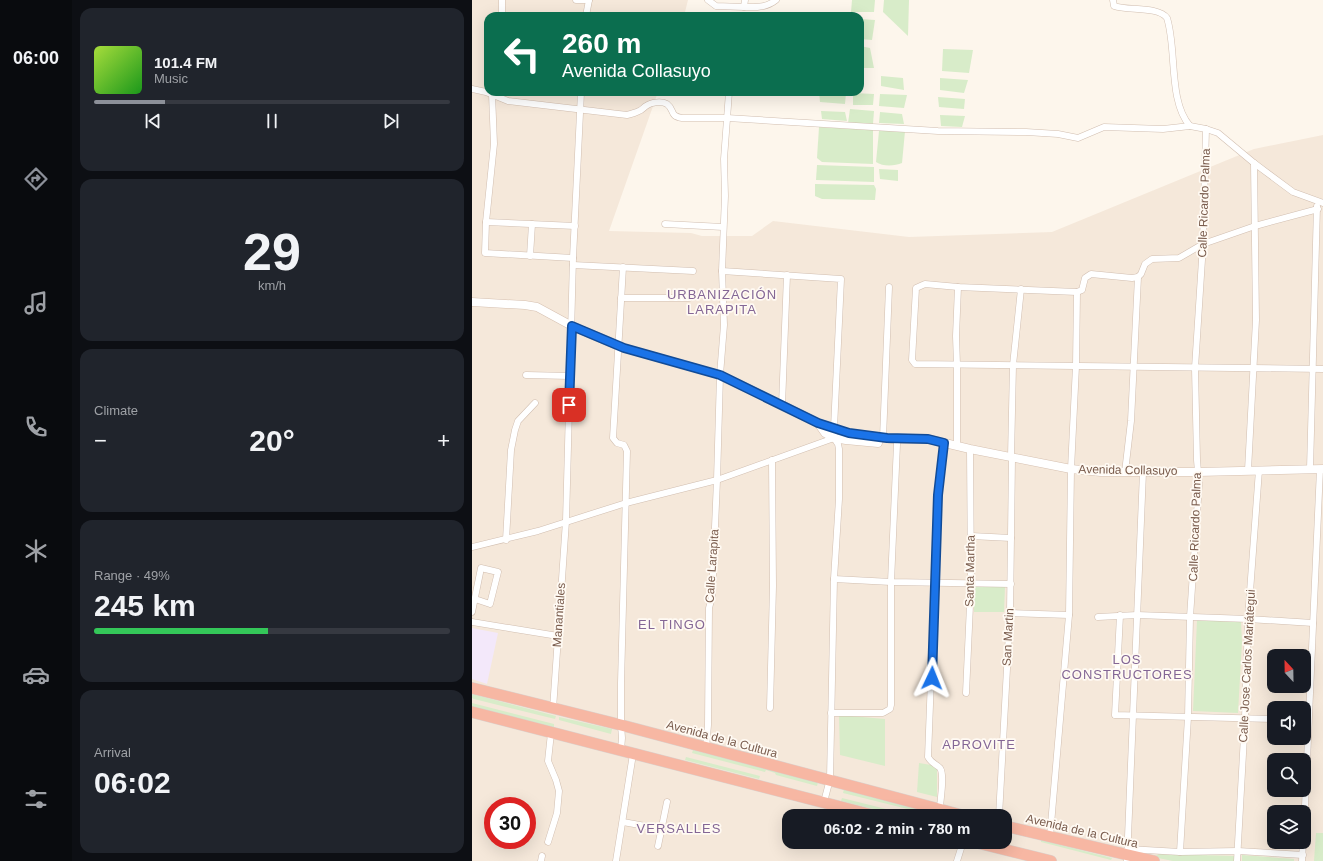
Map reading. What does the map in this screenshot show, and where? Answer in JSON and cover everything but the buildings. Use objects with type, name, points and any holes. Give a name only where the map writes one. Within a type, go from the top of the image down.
[{"type":"highway","name":"Avenida de la Cultura","points":[[472,688],[830,779],[940,809]]},
{"type":"highway","points":[[472,712],[850,809]]},
{"type":"highway","name":"Avenida de la Cultura","points":[[1012,828],[1154,861]]},
{"type":"highway","points":[[1002,849],[1050,861]]},
{"type":"street","points":[[502,0],[502,12]]},
{"type":"street","points":[[576,0],[589,0],[587,12]]},
{"type":"street","points":[[708,0],[716,6],[744,3],[763,7],[776,0]]},
{"type":"street","points":[[1113,0],[1114,6],[1160,12],[1167,18],[1178,100],[1181,114],[1190,126]]},
{"type":"street","points":[[472,89],[484,92]]},
{"type":"street","points":[[492,96],[494,144],[486,222],[485,254],[574,258]]},
{"type":"street","points":[[501,96],[508,102],[627,115],[640,111],[652,103],[663,103],[667,104],[671,108],[676,117],[682,118],[727,118],[938,131],[1026,132],[1058,134],[1078,138],[1104,127],[1164,129],[1190,126],[1218,133],[1254,163],[1293,192],[1320,202],[1318,209],[1310,469]]},
{"type":"street","name":"Manantiales","points":[[553,709],[566,521],[573,265],[581,96]]},
{"type":"street","name":"Calle Larapita","points":[[706,748],[708,725],[709,612],[712,597],[720,375],[724,325],[722,271],[724,159],[729,96]]},
{"type":"street","name":"Calle Ricardo Palma","points":[[1180,852],[1188,717],[1190,617],[1199,484],[1195,368],[1203,244],[1206,129]]},
{"type":"street","points":[[1248,470],[1256,320],[1254,163]]},
{"type":"street","points":[[1125,472],[1132,420],[1138,277],[1141,274],[1145,264],[1152,259],[1179,258],[1203,244],[1255,226],[1318,209]]},
{"type":"street","points":[[486,222],[575,226]]},
{"type":"street","points":[[530,256],[532,224]]},
{"type":"street","points":[[665,224],[723,227]]},
{"type":"street","points":[[573,265],[693,271]]},
{"type":"street","points":[[621,750],[627,451],[624,446],[617,443],[613,438],[623,267]]},
{"type":"street","points":[[722,271],[841,279],[834,438]]},
{"type":"street","points":[[1138,277],[1132,278],[1091,274],[1085,278],[1082,290],[1077,292],[958,287],[925,284],[916,288],[912,360],[915,364],[957,365],[1323,369]]},
{"type":"street","points":[[782,405],[787,275]]},
{"type":"street","points":[[831,713],[883,713],[890,709],[891,705],[889,287]]},
{"type":"street","points":[[957,446],[956,336],[958,287]]},
{"type":"street","name":"San Martin","points":[[999,809],[1011,584],[1013,365],[1021,289]]},
{"type":"street","points":[[1050,836],[1069,615],[1071,469],[1076,366],[1077,292]]},
{"type":"street","points":[[621,298],[689,298]]},
{"type":"street","points":[[472,302],[537,307],[572,326],[618,346],[720,375],[818,423],[825,433],[834,438],[839,449],[839,499],[834,579],[830,779],[824,802]]},
{"type":"street","points":[[526,375],[570,376]]},
{"type":"street","points":[[506,540],[511,450],[515,430],[518,421],[534,403]]},
{"type":"street","name":"Avenida Collasuyo","points":[[818,423],[854,434],[890,441]]},
{"type":"street","points":[[472,547],[506,540],[626,503],[717,480],[834,438]]},
{"type":"street","name":"Avenida Collasuyo","points":[[834,438],[846,440],[928,443],[940,442],[1011,458],[1071,469],[1125,472],[1322,469]]},
{"type":"street","points":[[940,442],[936,583],[928,758],[941,769],[940,809]]},
{"type":"street","name":"Santa Martha","points":[[966,693],[971,583],[970,449]]},
{"type":"street","points":[[770,708],[773,586],[772,460]]},
{"type":"street","points":[[1308,701],[1322,469]]},
{"type":"street","name":"Calle Jose Carlos Mariátegui","points":[[1237,861],[1245,718],[1248,618],[1259,470]]},
{"type":"street","points":[[1143,472],[1127,855],[1238,851],[1302,858]]},
{"type":"street","points":[[971,536],[1011,538]]},
{"type":"street","points":[[472,612],[482,568],[498,572],[490,604],[475,599]]},
{"type":"street","points":[[834,579],[891,582],[1011,584]]},
{"type":"street","points":[[1010,613],[1069,615]]},
{"type":"street","points":[[1120,615],[1115,715],[1267,719]]},
{"type":"street","points":[[1098,617],[1137,615],[1248,618],[1313,623]]},
{"type":"street","points":[[472,622],[558,636]]},
{"type":"street","points":[[548,842],[557,813],[559,790],[548,761],[551,733]]},
{"type":"street","points":[[1305,805],[1306,745]]},
{"type":"street","points":[[616,861],[633,754]]},
{"type":"street","points":[[658,846],[668,802]]},
{"type":"street","points":[[623,822],[662,829]]},
{"type":"street","points":[[957,861],[961,849]]},
{"type":"shaded area","points":[[472,0],[688,0],[685,12],[484,12],[484,96],[657,96],[609,231],[691,233],[702,236],[752,236],[773,221],[909,237],[1052,232],[1254,149],[1323,135],[1323,861],[472,861]]},
{"type":"shaded area","points":[[472,628],[498,633],[487,684],[472,679]]},
{"type":"green space","points":[[852,0],[875,0],[874,12],[851,12]]},
{"type":"green space","points":[[884,0],[909,0],[908,36],[883,12]]},
{"type":"green space","points":[[864,19],[875,20],[872,40],[864,39]]},
{"type":"green space","points":[[864,47],[870,48],[874,68],[864,68]]},
{"type":"green space","points":[[943,49],[973,50],[969,73],[942,71]]},
{"type":"green space","points":[[881,76],[903,78],[904,90],[881,86]]},
{"type":"green space","points":[[940,78],[968,80],[964,93],[940,90]]},
{"type":"green space","points":[[864,94],[874,94],[873,105],[853,105],[853,96],[864,96]]},
{"type":"green space","points":[[880,94],[907,95],[904,108],[879,106]]},
{"type":"green space","points":[[819,96],[846,96],[845,104],[820,102]]},
{"type":"green space","points":[[938,97],[965,99],[964,109],[939,107]]},
{"type":"green space","points":[[850,109],[874,111],[873,124],[848,123]]},
{"type":"green space","points":[[821,111],[845,112],[847,121],[822,119]]},
{"type":"green space","points":[[880,112],[902,114],[904,124],[879,123]]},
{"type":"green space","points":[[940,115],[965,116],[962,127],[941,126]]},
{"type":"green space","points":[[819,127],[873,130],[873,164],[822,162],[817,158]]},
{"type":"green space","points":[[879,131],[905,131],[902,163],[889,166],[876,162]]},
{"type":"green space","points":[[817,165],[874,167],[874,182],[816,180]]},
{"type":"green space","points":[[879,169],[898,170],[898,181],[880,179]]},
{"type":"green space","points":[[815,184],[874,185],[876,189],[875,200],[822,199],[815,196]]},
{"type":"green space","points":[[974,586],[1005,587],[1004,612],[974,612]]},
{"type":"green space","points":[[1197,620],[1241,622],[1242,642],[1238,713],[1193,711]]},
{"type":"green space","points":[[472,694],[556,716],[555,719],[474,699],[472,698]]},
{"type":"green space","points":[[472,703],[554,724],[554,728],[472,708]]},
{"type":"green space","points":[[839,715],[885,719],[885,766],[840,755]]},
{"type":"green space","points":[[559,717],[612,729],[611,734],[559,720]]},
{"type":"green space","points":[[693,750],[818,782],[817,786],[776,775],[775,773],[766,770],[765,772],[692,753]]},
{"type":"green space","points":[[686,757],[760,776],[759,779],[685,760]]},
{"type":"green space","points":[[919,763],[937,766],[937,797],[917,792]]},
{"type":"green space","points":[[844,789],[922,809],[908,809],[843,793]]},
{"type":"green space","points":[[842,798],[886,809],[873,809],[841,801]]},
{"type":"green space","points":[[1316,833],[1323,833],[1323,861],[1314,861]]},
{"type":"green space","points":[[1041,840],[1112,858],[1111,860],[1041,842]]},
{"type":"green space","points":[[1159,854],[1237,856],[1236,861],[1173,861],[1153,857]]},
{"type":"green space","points":[[1242,855],[1294,859],[1294,861],[1242,861]]},
{"type":"district","name":"URBANIZACIÓN LARAPITA","points":[[722,302]]},
{"type":"district","name":"EL TINGO","points":[[672,624]]},
{"type":"district","name":"LOS CONSTRUCTORES","points":[[1127,666]]},
{"type":"district","name":"APROVITE","points":[[979,744]]},
{"type":"district","name":"VERSALLES","points":[[679,828]]},
{"type":"route","points":[[569,405],[572,326],[624,348],[720,375],[818,423],[849,433],[887,438],[928,439],[944,443],[938,495],[932,678]]}]
